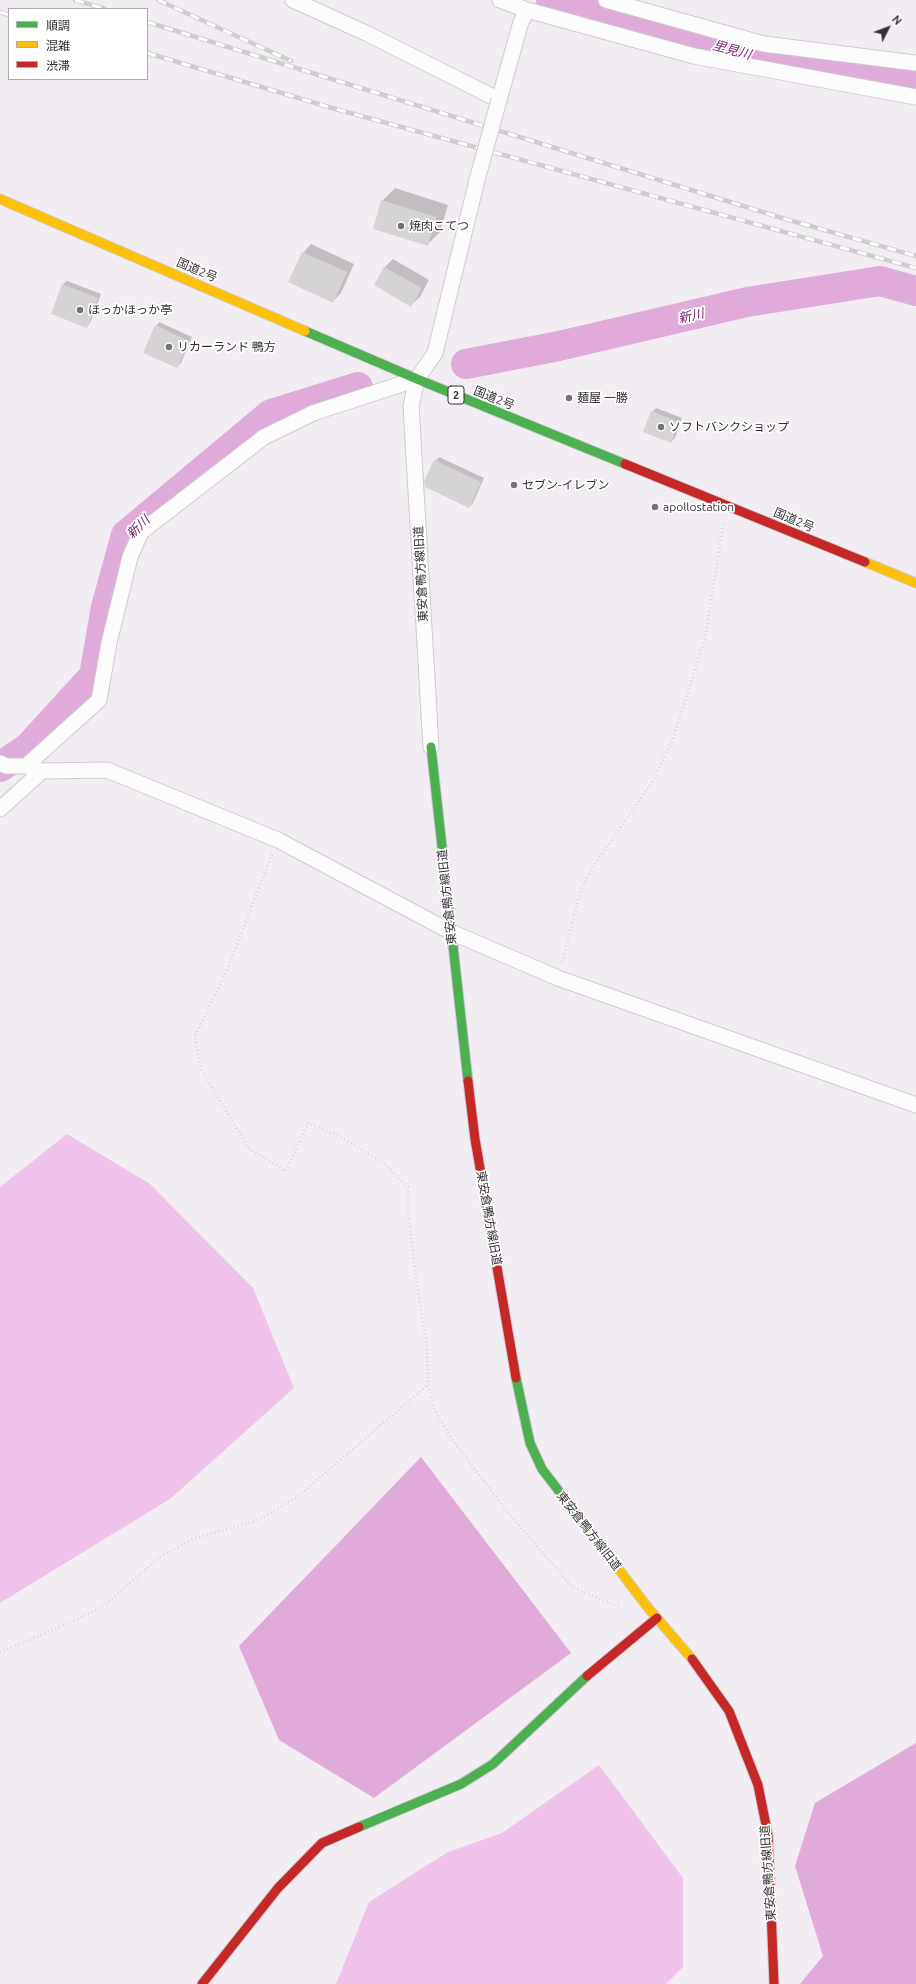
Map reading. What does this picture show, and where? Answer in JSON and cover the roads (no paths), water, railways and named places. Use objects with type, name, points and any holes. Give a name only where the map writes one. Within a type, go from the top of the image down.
[{"type":"main road","name":"国道2号","points":[[0,199],[416,379],[726,504],[916,584]]},
{"type":"main road","name":"東安倉鴨方線旧道","points":[[431,747],[475,1139],[519,1398],[530,1443],[542,1469],[649,1609],[691,1657],[730,1711],[758,1785],[768,1835],[774,1984]]},
{"type":"main road","points":[[202,1984],[278,1888],[322,1843],[461,1784],[493,1764],[570,1690],[657,1618]]},
{"type":"street","points":[[293,0],[368,34],[499,100]]},
{"type":"street","points":[[500,0],[527,10],[694,56],[916,97]]},
{"type":"street","points":[[606,0],[764,44],[916,63]]},
{"type":"street","points":[[26,766],[99,700],[109,643],[130,557],[142,532],[264,437],[313,413],[416,379],[435,353],[477,180],[521,22],[527,10]]},
{"type":"street","name":"東安倉鴨方線旧道","points":[[416,379],[411,406],[431,747]]},
{"type":"street","points":[[0,763],[6,766],[26,766],[42,771],[107,770],[278,840],[451,932],[558,978],[916,1104]]},
{"type":"street","points":[[0,809],[42,771]]},
{"type":"waterway","name":"里見川","points":[[551,0],[585,12],[768,60],[916,81]]},
{"type":"waterway","name":"新川","points":[[466,364],[559,346],[747,302],[880,281],[916,291]]},
{"type":"waterway","name":"新川","points":[[0,767],[28,748],[94,676],[106,607],[126,535],[271,414],[358,387]]},
{"type":"railway","points":[[75,0],[102,8]]},
{"type":"railway","points":[[158,0],[291,61]]},
{"type":"railway","points":[[0,12],[8,15]]},
{"type":"railway","points":[[148,22],[782,218],[916,256]]},
{"type":"railway","points":[[148,53],[332,108],[916,268]]},
{"type":"place","name":"焼肉こてつ","points":[[401,226]]},
{"type":"place","name":"ほっかほっか亭","points":[[80,310]]},
{"type":"place","name":"リカーランド 鴨方","points":[[169,347]]},
{"type":"place","name":"麺屋 一勝","points":[[569,398]]},
{"type":"place","name":"ソフトバンクショップ","points":[[661,427]]},
{"type":"place","name":"セブン-イレブン","points":[[514,485]]},
{"type":"place","name":"apollostation","points":[[655,507]]}]
